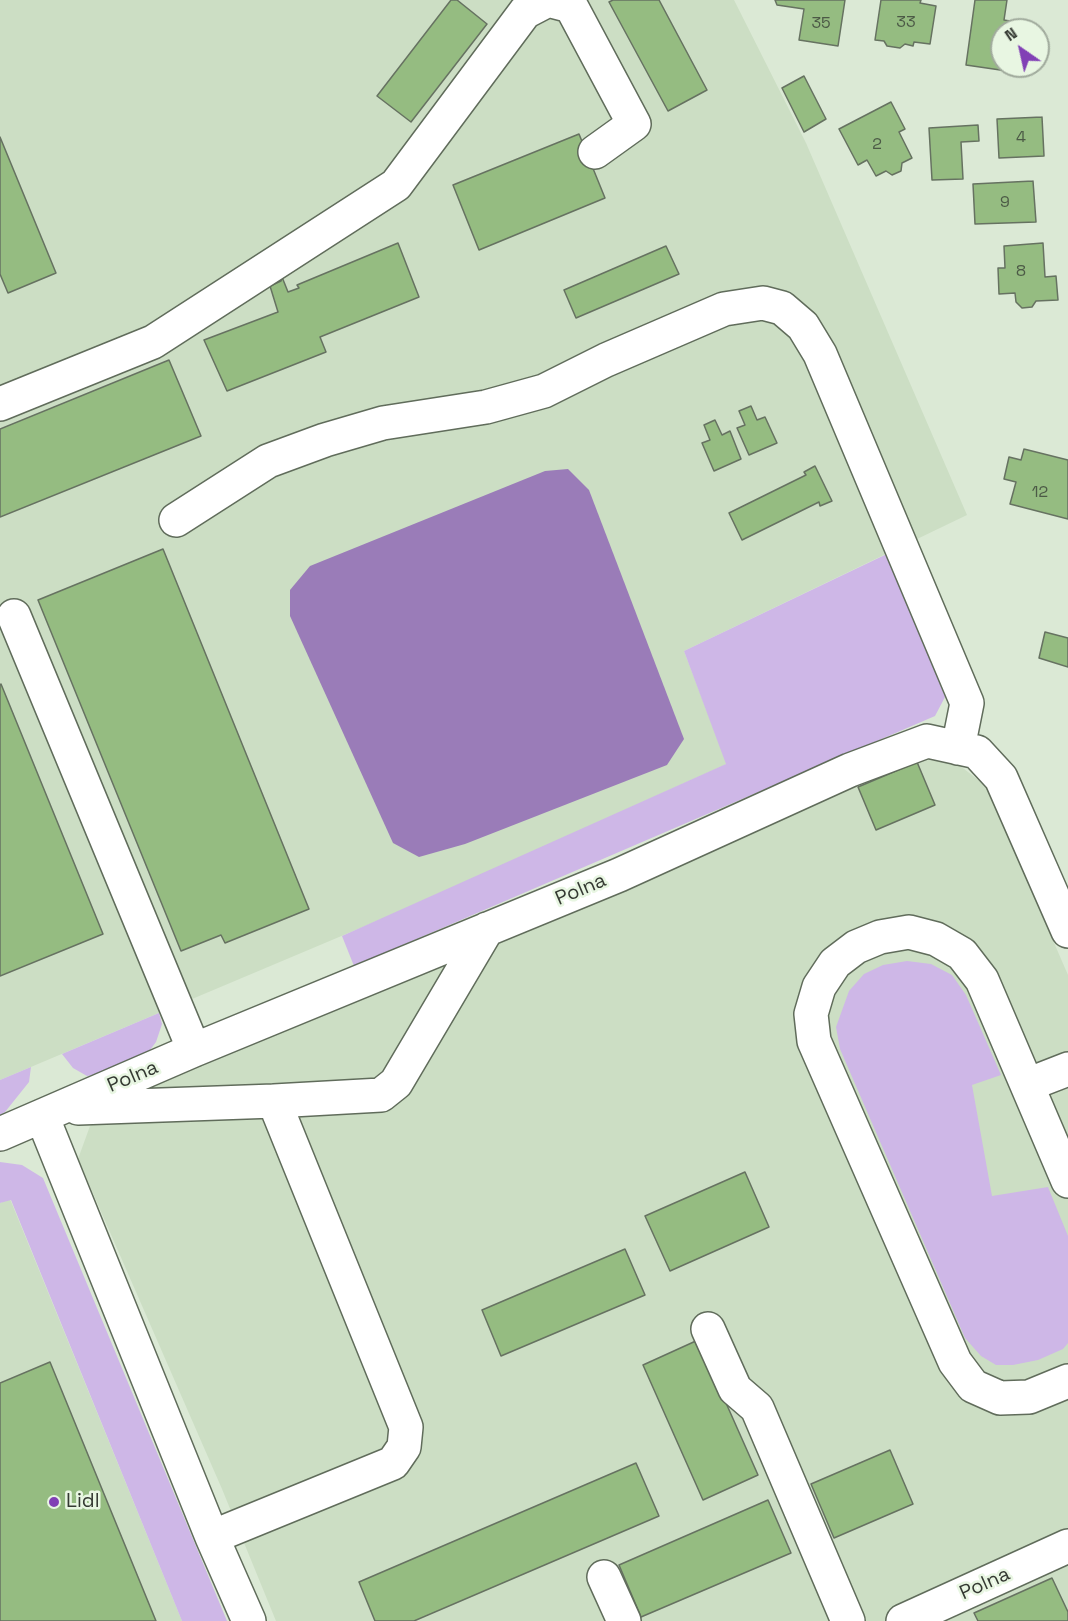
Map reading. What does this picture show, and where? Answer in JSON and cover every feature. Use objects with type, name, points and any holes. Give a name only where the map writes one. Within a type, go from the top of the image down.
[{"type":"street","points":[[0,404],[153,342],[396,185],[525,12],[548,0],[571,6],[634,124],[595,152]]},
{"type":"street","points":[[176,520],[268,461],[325,440],[383,423],[486,407],[544,391],[606,360],[724,309],[763,303],[782,308],[803,326],[820,354],[967,703],[958,748]]},
{"type":"street","points":[[14,616],[194,1050]]},
{"type":"street","name":"Polna","points":[[0,1134],[194,1050],[619,874],[850,770],[927,741],[977,752],[1001,778],[1068,931]]},
{"type":"street","points":[[249,1621],[212,1537],[51,1112],[381,1095],[396,1083],[487,929]]},
{"type":"street","points":[[1068,1181],[982,980],[962,954],[936,939],[909,932],[880,937],[856,947],[835,963],[819,987],[811,1014],[814,1041],[955,1362],[973,1386],[1000,1398],[1029,1397],[1068,1381]]},
{"type":"street","points":[[1027,1085],[1068,1069]]},
{"type":"street","points":[[212,1537],[393,1463],[404,1447],[406,1427],[274,1101]]},
{"type":"street","points":[[708,1329],[735,1389],[757,1408],[848,1621]]},
{"type":"street","name":"Polna","points":[[903,1621],[1068,1546]]},
{"type":"street","points":[[604,1577],[624,1621]]},
{"type":"shaded area","points":[[0,0],[734,0],[806,143],[967,515],[684,651],[727,764],[396,913],[0,1080]]},
{"type":"shaded area","points":[[568,469],[589,490],[684,739],[667,765],[465,844],[419,857],[393,843],[290,616],[290,590],[310,566],[545,471]]},
{"type":"shaded area","points":[[889,553],[945,697],[935,716],[354,966],[342,936],[726,764],[684,651]]},
{"type":"shaded area","points":[[923,759],[959,765],[986,786],[1068,975],[1068,1621],[276,1621],[222,1489],[78,1159],[90,1126],[130,1092],[496,944],[509,931]]},
{"type":"shaded area","points":[[907,961],[931,964],[952,975],[966,995],[1001,1075],[972,1085],[992,1196],[1048,1187],[1068,1236],[1068,1343],[1063,1349],[1038,1360],[1013,1365],[996,1365],[981,1356],[965,1338],[840,1049],[836,1027],[849,991],[864,974],[883,965]]},
{"type":"shaded area","points":[[159,1013],[162,1024],[156,1042],[147,1054],[102,1073],[87,1076],[73,1068],[62,1054]]},
{"type":"shaded area","points":[[31,1067],[29,1082],[0,1115],[0,1080]]},
{"type":"shaded area","points":[[0,1162],[22,1165],[43,1178],[227,1621],[182,1621],[11,1200],[0,1203]]},
{"type":"shaded area","name":"Lidl","points":[[10,1199],[182,1621],[0,1621],[0,1203]]},
{"type":"building","points":[[451,0],[457,0],[487,24],[411,122],[377,96]]},
{"type":"building","points":[[613,0],[659,0],[707,90],[668,111],[609,2]]},
{"type":"building","points":[[775,0],[845,0],[838,46],[799,40],[804,9],[777,5]]},
{"type":"building","points":[[881,0],[921,0],[920,3],[936,6],[930,44],[914,42],[913,46],[905,44],[900,48],[887,46],[884,41],[875,40]]},
{"type":"building","points":[[975,0],[1007,0],[1004,18],[990,18],[990,68],[966,65]]},
{"type":"building","points":[[804,76],[826,119],[804,132],[782,88]]},
{"type":"building","points":[[891,102],[905,129],[899,132],[912,158],[902,163],[901,171],[892,175],[886,171],[876,176],[867,160],[858,165],[839,129]]},
{"type":"building","points":[[1042,117],[1044,156],[999,158],[997,119]]},
{"type":"building","points":[[978,125],[979,141],[961,142],[963,179],[932,180],[929,128]]},
{"type":"building","points":[[579,134],[605,198],[479,250],[453,185]]},
{"type":"building","points":[[0,137],[56,273],[8,293],[0,274]]},
{"type":"building","points":[[1033,181],[1036,222],[975,224],[973,184]]},
{"type":"building","points":[[398,243],[419,297],[320,337],[326,352],[227,391],[204,340],[278,312],[270,286],[281,281],[282,277],[288,292],[299,288],[297,285]]},
{"type":"building","points":[[1043,243],[1045,277],[1056,276],[1058,300],[1036,301],[1032,307],[1022,308],[1016,302],[1015,293],[999,294],[998,268],[1005,268],[1004,246]]},
{"type":"building","points":[[666,246],[679,274],[576,318],[564,290]]},
{"type":"building","points":[[169,360],[201,436],[0,517],[0,429]]},
{"type":"building","points":[[751,406],[757,420],[765,417],[777,443],[749,455],[737,428],[745,425],[739,411]]},
{"type":"building","points":[[715,420],[722,435],[730,431],[741,459],[714,471],[702,443],[710,440],[704,425]]},
{"type":"building","points":[[1024,449],[1068,460],[1068,519],[1010,504],[1016,482],[1004,479],[1009,457],[1021,460]]},
{"type":"building","points":[[815,466],[832,501],[820,506],[819,502],[742,540],[729,513],[806,475],[804,472]]},
{"type":"building","points":[[163,549],[309,909],[225,943],[221,935],[181,951],[38,600]]},
{"type":"building","points":[[1045,632],[1068,638],[1068,667],[1039,658]]},
{"type":"building","points":[[0,685],[103,934],[0,976]]},
{"type":"building","points":[[917,762],[935,805],[876,830],[858,787]]},
{"type":"building","points":[[745,1172],[769,1227],[670,1271],[645,1216]]},
{"type":"building","points":[[625,1249],[645,1295],[501,1356],[482,1310]]},
{"type":"building","points":[[698,1340],[758,1475],[703,1500],[643,1365]]},
{"type":"building","name":"Lidl","points":[[50,1362],[156,1621],[0,1621],[0,1383]]},
{"type":"building","points":[[890,1450],[913,1504],[834,1538],[811,1484]]},
{"type":"building","points":[[636,1463],[659,1516],[414,1621],[375,1621],[359,1582]]},
{"type":"building","points":[[768,1500],[791,1553],[641,1617],[619,1565]]},
{"type":"building","points":[[1052,1578],[1068,1612],[1068,1621],[978,1621],[974,1613]]},
{"type":"place","name":"Lidl","points":[[54,1502]]}]
